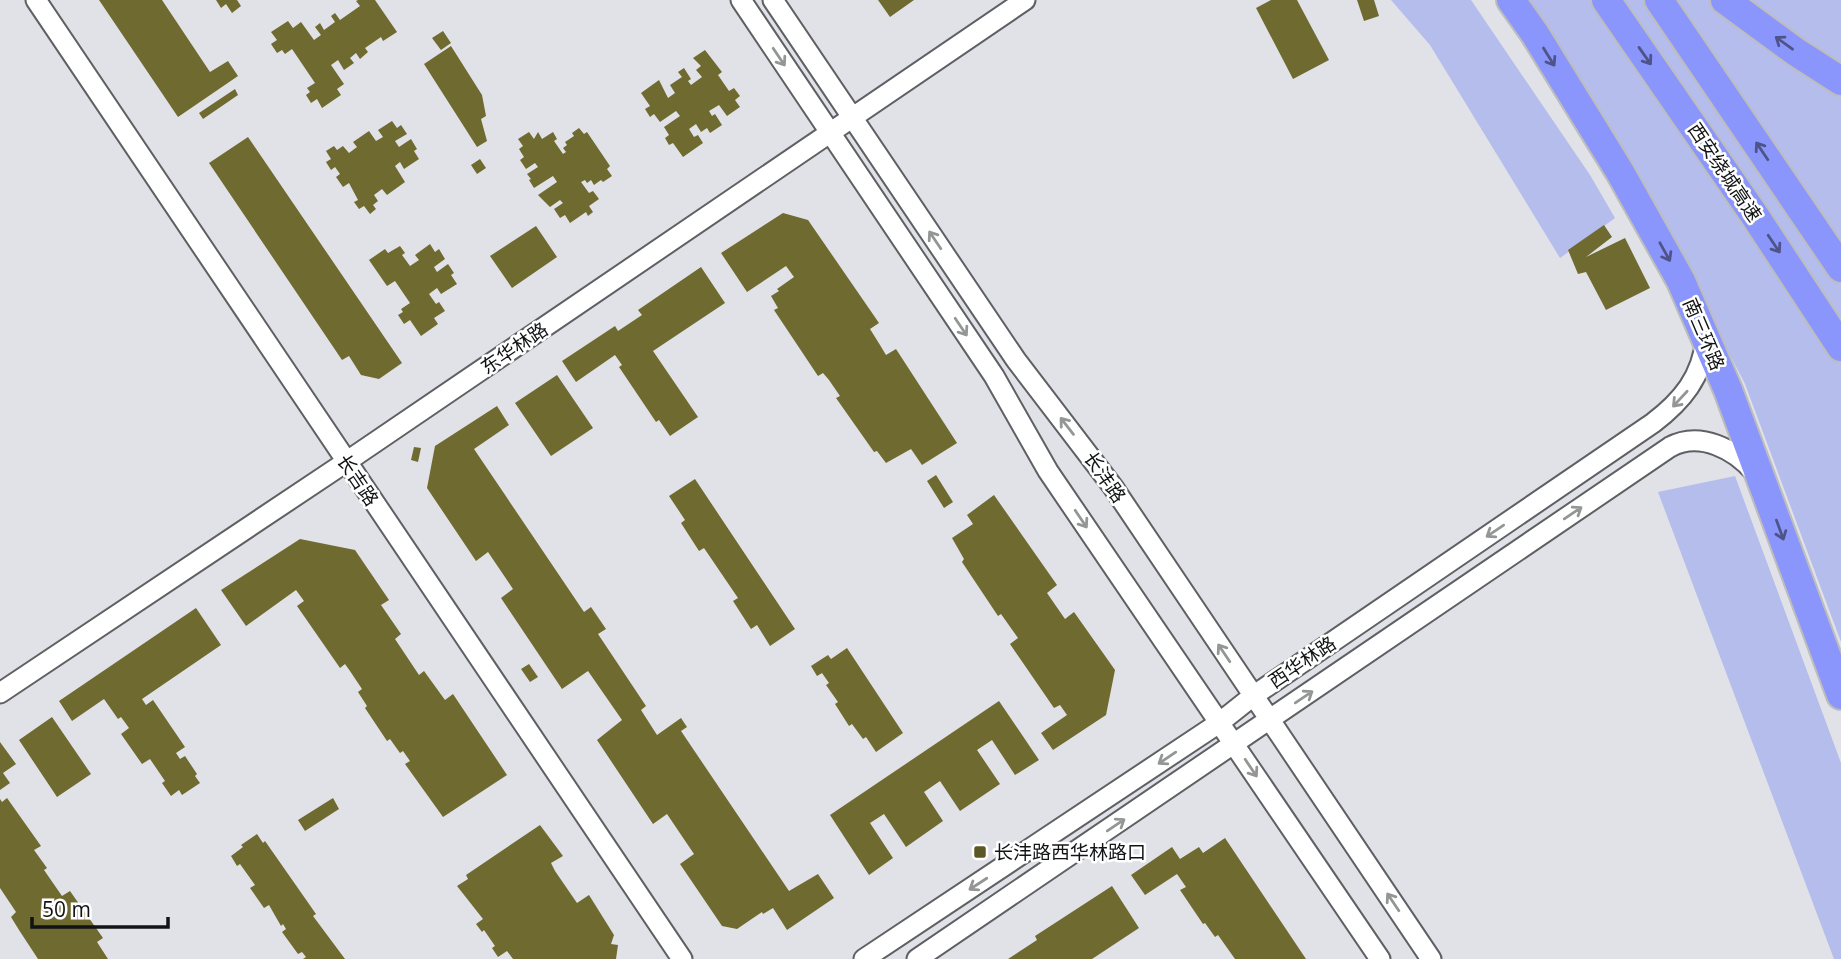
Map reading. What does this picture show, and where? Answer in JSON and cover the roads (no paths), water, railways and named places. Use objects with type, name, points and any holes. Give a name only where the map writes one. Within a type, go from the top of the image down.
[{"type":"highway","name":"南三环路","points":[[1511,0],[1620,172],[1681,281],[1728,390],[1841,695]]},
{"type":"highway","name":"西安绕城高速","points":[[1606,0],[1841,347]]},
{"type":"highway","points":[[1658,0],[1841,268]]},
{"type":"highway","points":[[1725,0],[1796,52],[1841,80]]},
{"type":"highway","points":[[1812,301],[1841,355]]},
{"type":"street","name":"长吉路","points":[[36,0],[682,959]]},
{"type":"street","points":[[741,0],[994,376],[1048,471],[1380,959]]},
{"type":"street","name":"长沣路","points":[[773,0],[1016,360],[1113,487],[1431,959]]},
{"type":"street","name":"东华林路","points":[[0,693],[1025,0]]},
{"type":"street","name":"西华林路","points":[[864,959],[1219,723],[1253,696],[1666,413],[1682,399],[1699,372],[1706,338]]},
{"type":"street","name":"西华林路","points":[[917,959],[1678,443],[1697,440],[1736,454],[1763,483]]},
{"type":"place","name":"长沣路西华林路口","points":[[980,852]]}]
